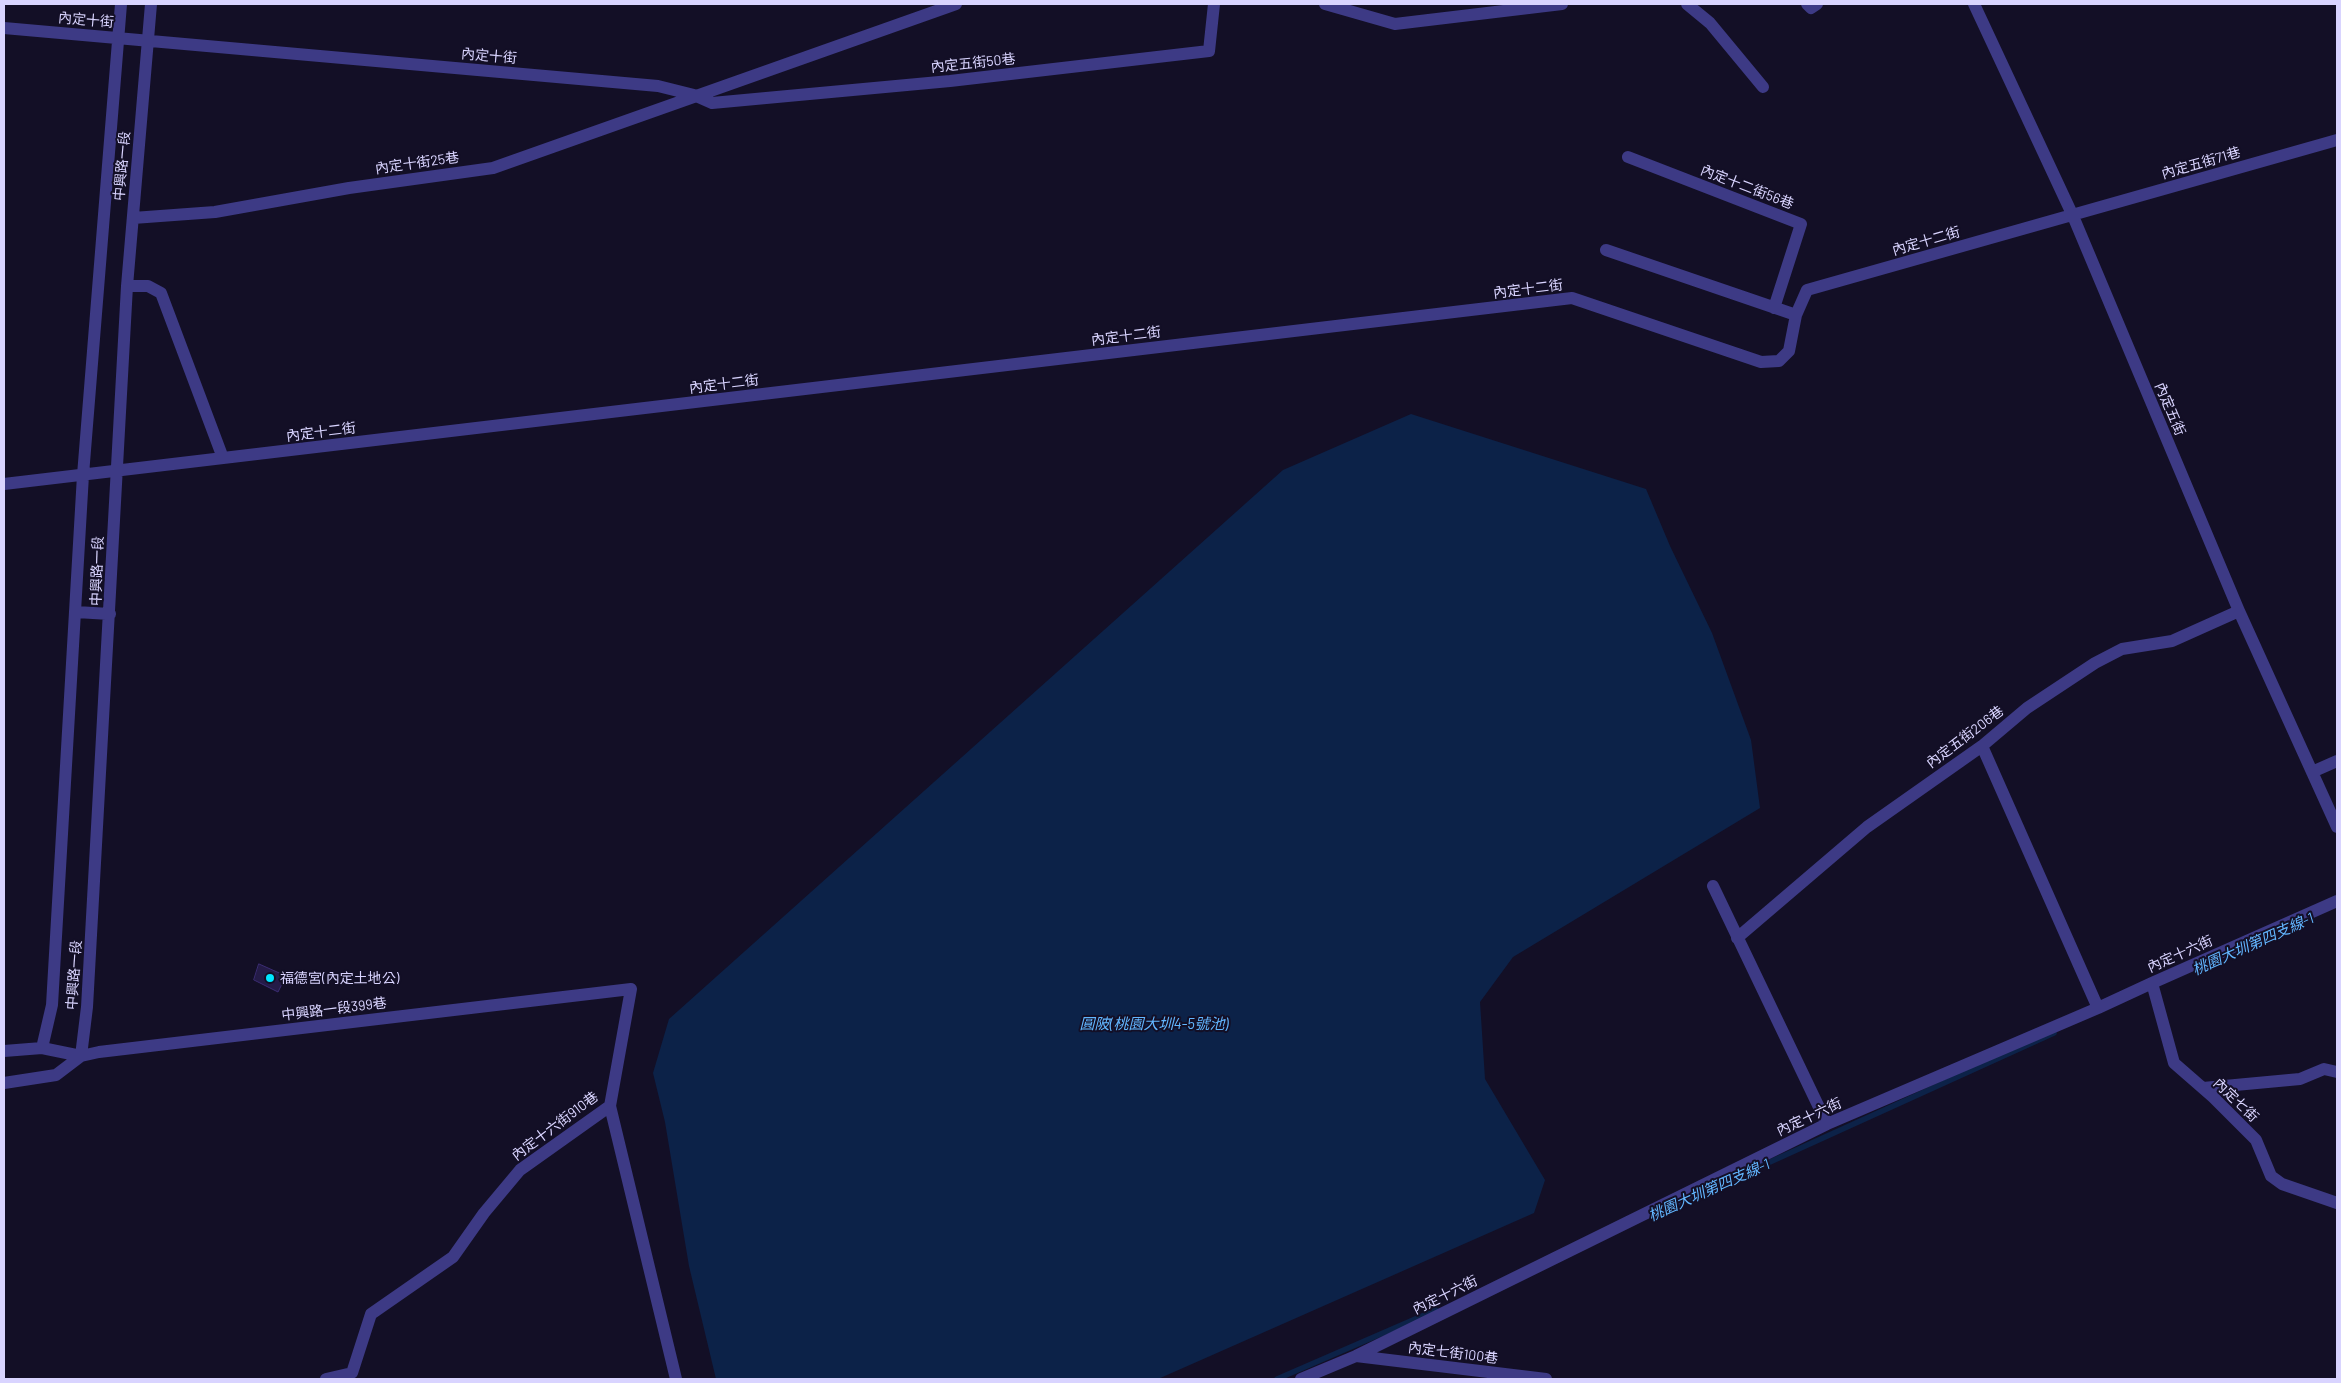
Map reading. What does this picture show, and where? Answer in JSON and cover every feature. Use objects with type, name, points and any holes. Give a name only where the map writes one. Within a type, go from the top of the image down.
[{"type":"street","name":"中興路一段","points":[[42,1048],[54,991],[83,475],[121,4]]},
{"type":"street","name":"中興路一段","points":[[81,1056],[88,1007],[127,286],[151,4]]},
{"type":"street","points":[[694,96],[956,4]]},
{"type":"street","name":"內定五街50巷","points":[[694,96],[712,103],[950,81],[1209,51],[1214,4]]},
{"type":"street","points":[[1325,4],[1395,24],[1562,4]]},
{"type":"street","points":[[1687,4],[1710,23],[1763,87]]},
{"type":"street","points":[[1807,4],[1812,8],[1817,4]]},
{"type":"street","name":"內定五街","points":[[1974,4],[2073,216],[2239,611],[2337,827]]},
{"type":"street","name":"內定十街","points":[[4,28],[658,86],[694,96]]},
{"type":"street","name":"內定十街25巷","points":[[133,218],[214,212],[349,188],[493,168],[694,96]]},
{"type":"street","name":"內定五街71巷","points":[[2073,216],[2337,140]]},
{"type":"street","name":"內定十二街56巷","points":[[1628,157],[1801,224],[1774,308]]},
{"type":"street","name":"內定十二街","points":[[83,475],[1572,298],[1761,362],[1779,361],[1789,351],[1796,315],[1807,290],[2073,216]]},
{"type":"street","points":[[1606,250],[1796,315]]},
{"type":"street","points":[[127,286],[148,286],[161,293],[223,458]]},
{"type":"street","points":[[4,484],[83,475]]},
{"type":"street","name":"內定五街206巷","points":[[1738,938],[1867,827],[1982,746],[2027,708],[2095,663],[2122,649],[2172,641],[2239,611]]},
{"type":"street","points":[[76,612],[110,614]]},
{"type":"street","points":[[1982,746],[2098,1008]]},
{"type":"street","points":[[2312,772],[2337,761]]},
{"type":"street","points":[[1713,886],[1827,1124]]},
{"type":"street","name":"內定十六街","points":[[1301,1379],[1356,1356],[1827,1124],[2098,1008],[2152,982],[2337,901]]},
{"type":"street","name":"內定七街","points":[[2152,982],[2174,1063],[2203,1088],[2256,1140],[2271,1176],[2282,1184],[2337,1203]]},
{"type":"street","name":"中興路一段399巷","points":[[42,1048],[81,1056],[99,1052],[631,989]]},
{"type":"street","name":"內定十六街910巷","points":[[326,1379],[352,1373],[371,1314],[453,1257],[484,1213],[520,1170],[610,1106],[631,989]]},
{"type":"street","points":[[4,1052],[42,1048]]},
{"type":"street","points":[[4,1083],[56,1075],[81,1056]]},
{"type":"street","points":[[2203,1088],[2300,1080],[2324,1068],[2337,1072]]},
{"type":"street","points":[[610,1106],[676,1379]]},
{"type":"street","name":"內定七街100巷","points":[[1356,1356],[1546,1379]]},
{"type":"water","name":"圓陂(桃園大圳4-5號池)","points":[[1411,414],[1646,489],[1670,546],[1712,633],[1751,740],[1760,808],[1513,957],[1480,1002],[1485,1079],[1545,1180],[1534,1213],[1158,1379],[716,1379],[689,1266],[665,1122],[653,1073],[669,1019],[1283,470]]},
{"type":"building","name":"福德宮(內定土地公)","points":[[259,964],[286,976],[278,992],[254,980]]},
{"type":"waterway","name":"桃園大圳第四支線-1","points":[[1671,1207],[2054,1033]]},
{"type":"waterway","name":"桃園大圳第四支線-1","points":[[1277,1379],[1436,1310]]},
{"type":"place","name":"福德宮(內定土地公)","points":[[270,978]]}]
